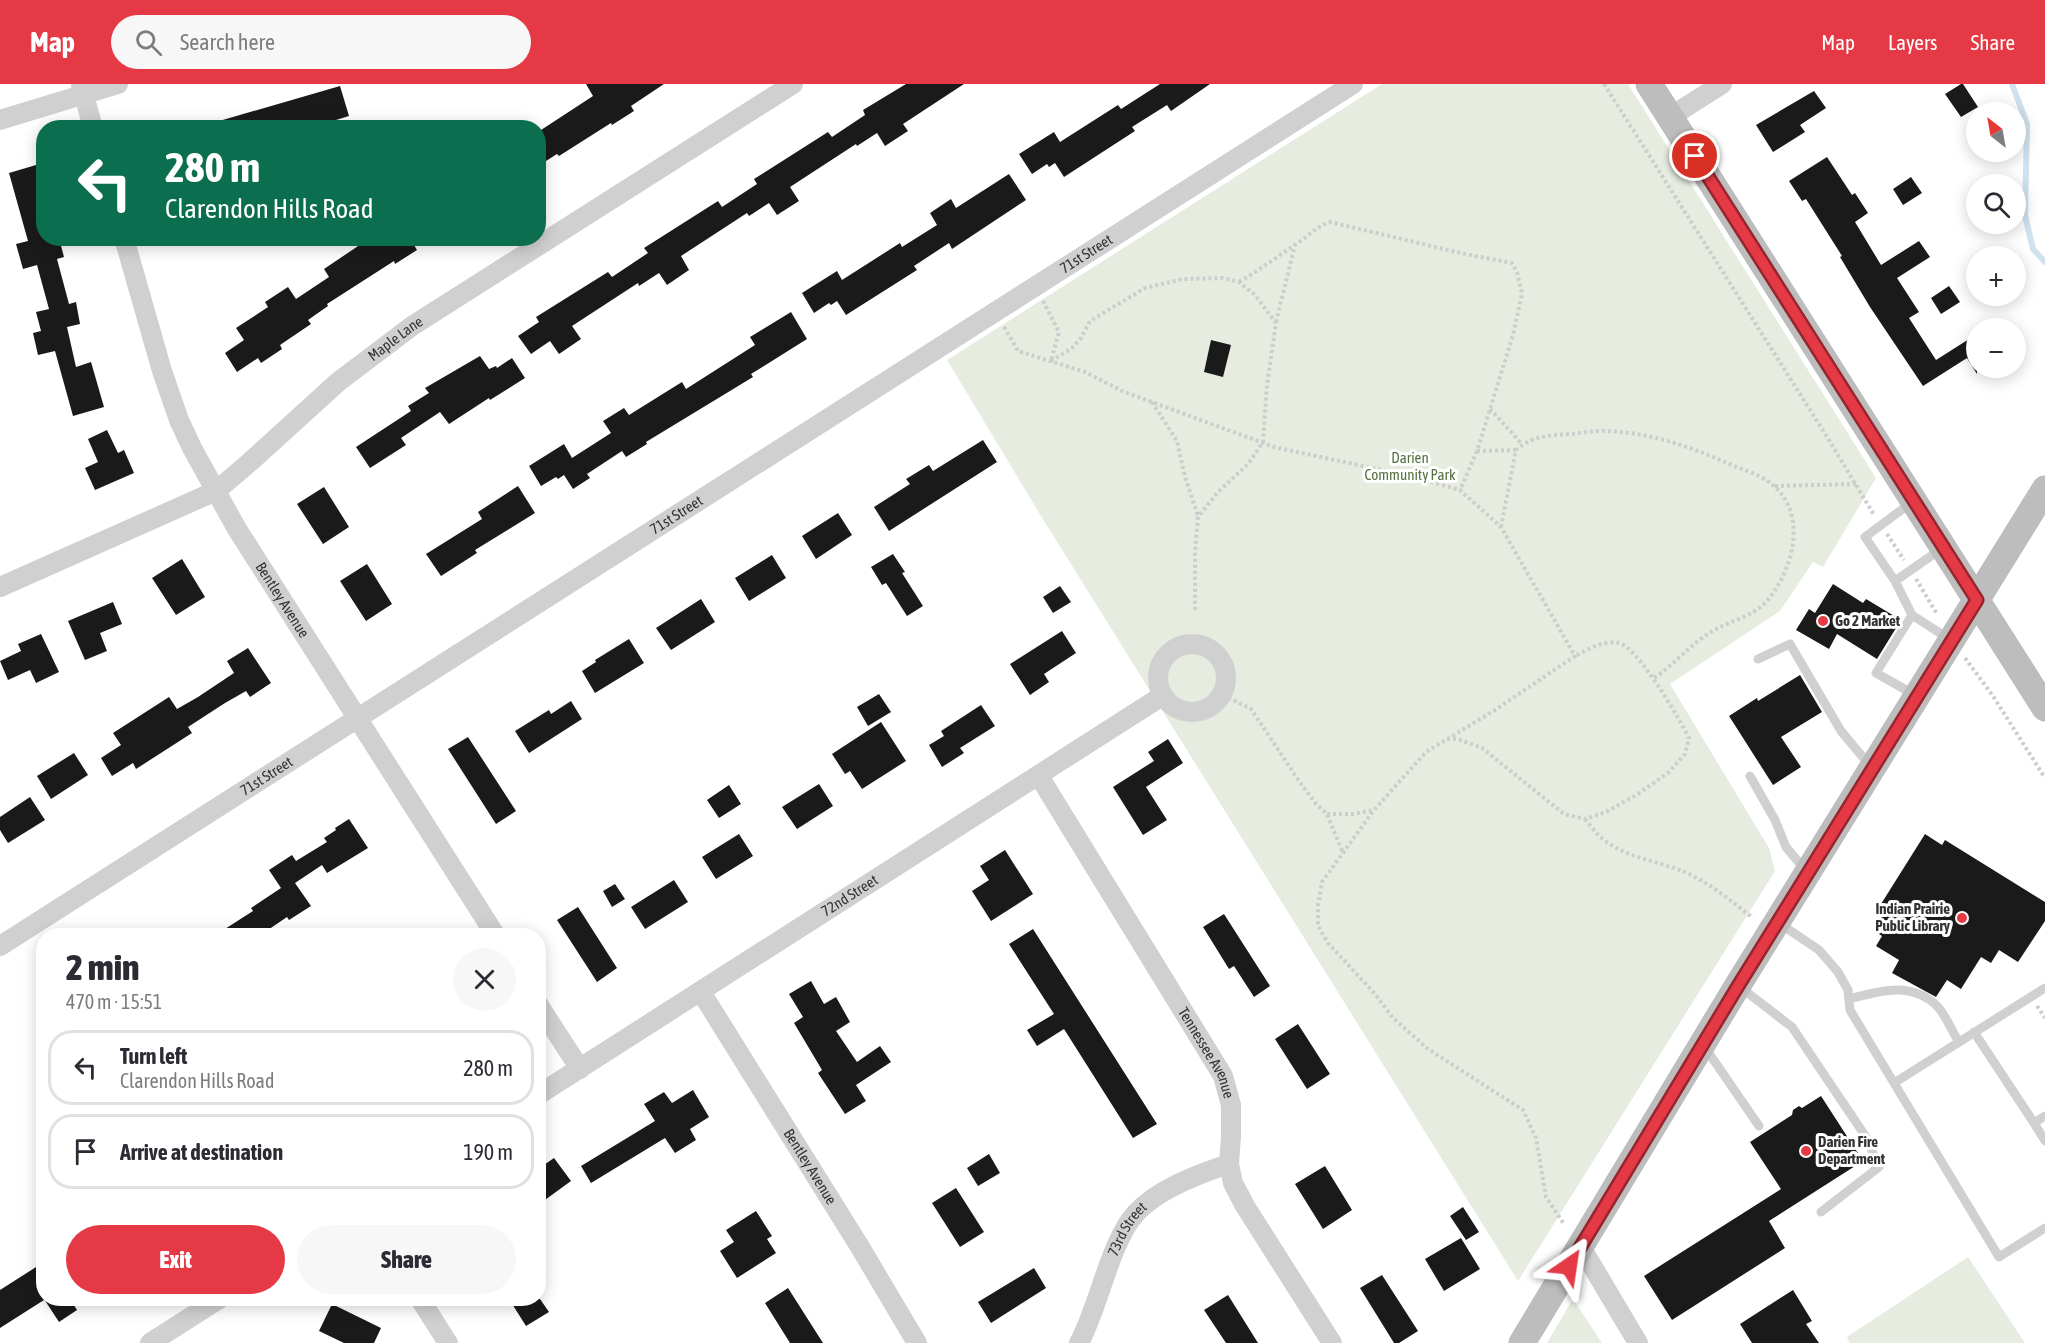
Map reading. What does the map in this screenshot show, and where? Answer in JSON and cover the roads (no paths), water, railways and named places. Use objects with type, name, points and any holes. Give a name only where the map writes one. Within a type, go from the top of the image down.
[{"type":"main road","points":[[1650,84],[2045,708]]},
{"type":"main road","points":[[1522,1343],[1738,986],[1765,920],[1808,872],[1917,696],[1959,650],[1977,600],[2045,489]]},
{"type":"street","points":[[0,120],[82,89],[118,84]]},
{"type":"street","name":"Maple Lane","points":[[546,241],[793,84]]},
{"type":"street","name":"71st Street","points":[[0,946],[1353,84]]},
{"type":"street","points":[[1670,117],[1722,84]]},
{"type":"street","points":[[82,89],[91,120]]},
{"type":"street","name":"Bentley Avenue","points":[[126,246],[162,371],[179,420],[192,448],[237,529],[491,928]]},
{"type":"street","name":"Maple Lane","points":[[0,587],[216,491],[338,382],[412,326],[538,246]]},
{"type":"street","points":[[1184,645],[1206,646],[1222,660],[1226,672],[1226,684],[1215,705],[1204,711],[1192,713],[1181,711],[1170,705],[1162,696],[1158,686],[1160,665],[1174,649],[1184,645]]},
{"type":"street","name":"72nd Street","points":[[546,1090],[1162,696]]},
{"type":"street","name":"Tennessee Avenue","points":[[1039,776],[1223,1076],[1231,1105],[1228,1164],[1233,1183],[1245,1206],[1332,1343]]},
{"type":"street","name":"Bentley Avenue","points":[[701,992],[917,1343]]},
{"type":"street","points":[[546,1016],[580,1069]]},
{"type":"street","name":"73rd Street","points":[[1079,1343],[1092,1316],[1116,1248],[1134,1214],[1145,1204],[1174,1187],[1201,1173],[1228,1164]]},
{"type":"street","points":[[1581,1247],[1638,1343]]},
{"type":"street","points":[[150,1343],[208,1306]]},
{"type":"street","points":[[424,1306],[448,1343]]},
{"type":"lane","points":[[1914,501],[1865,537],[1895,581],[1912,615],[1959,650]]},
{"type":"lane","points":[[1895,581],[1943,547]]},
{"type":"lane","points":[[1912,615],[1876,673],[1917,696]]},
{"type":"lane","points":[[1758,659],[1790,644],[1841,731],[1872,769]]},
{"type":"lane","points":[[1750,776],[1775,820],[1786,847],[1808,872]]},
{"type":"lane","points":[[1765,920],[1818,950],[1838,972],[1848,990],[1850,1010],[1999,1257],[2045,1228]]},
{"type":"lane","points":[[1738,986],[1792,1027],[1866,1137],[1879,1167],[1821,1212]]},
{"type":"lane","points":[[1894,1083],[2045,988]]},
{"type":"lane","points":[[1849,999],[1903,989],[1919,995],[1938,1007],[1959,1042]]},
{"type":"lane","points":[[1974,1032],[2045,1141]]},
{"type":"lane","points":[[1702,1044],[1759,1126]]},
{"type":"lane","points":[[2034,1123],[2045,1116]]},
{"type":"waterway","points":[[2012,84],[2027,124],[2025,215],[2033,249],[2045,262]]},
{"type":"place","name":"Go 2 Market","points":[[1823,621]]},
{"type":"place","name":"Indian Prairie Public Library","points":[[1962,918]]},
{"type":"place","name":"Darien Fire Department","points":[[1806,1151]]},
{"type":"park label","name":"Darien Community Park","points":[[1410,466]]}]
